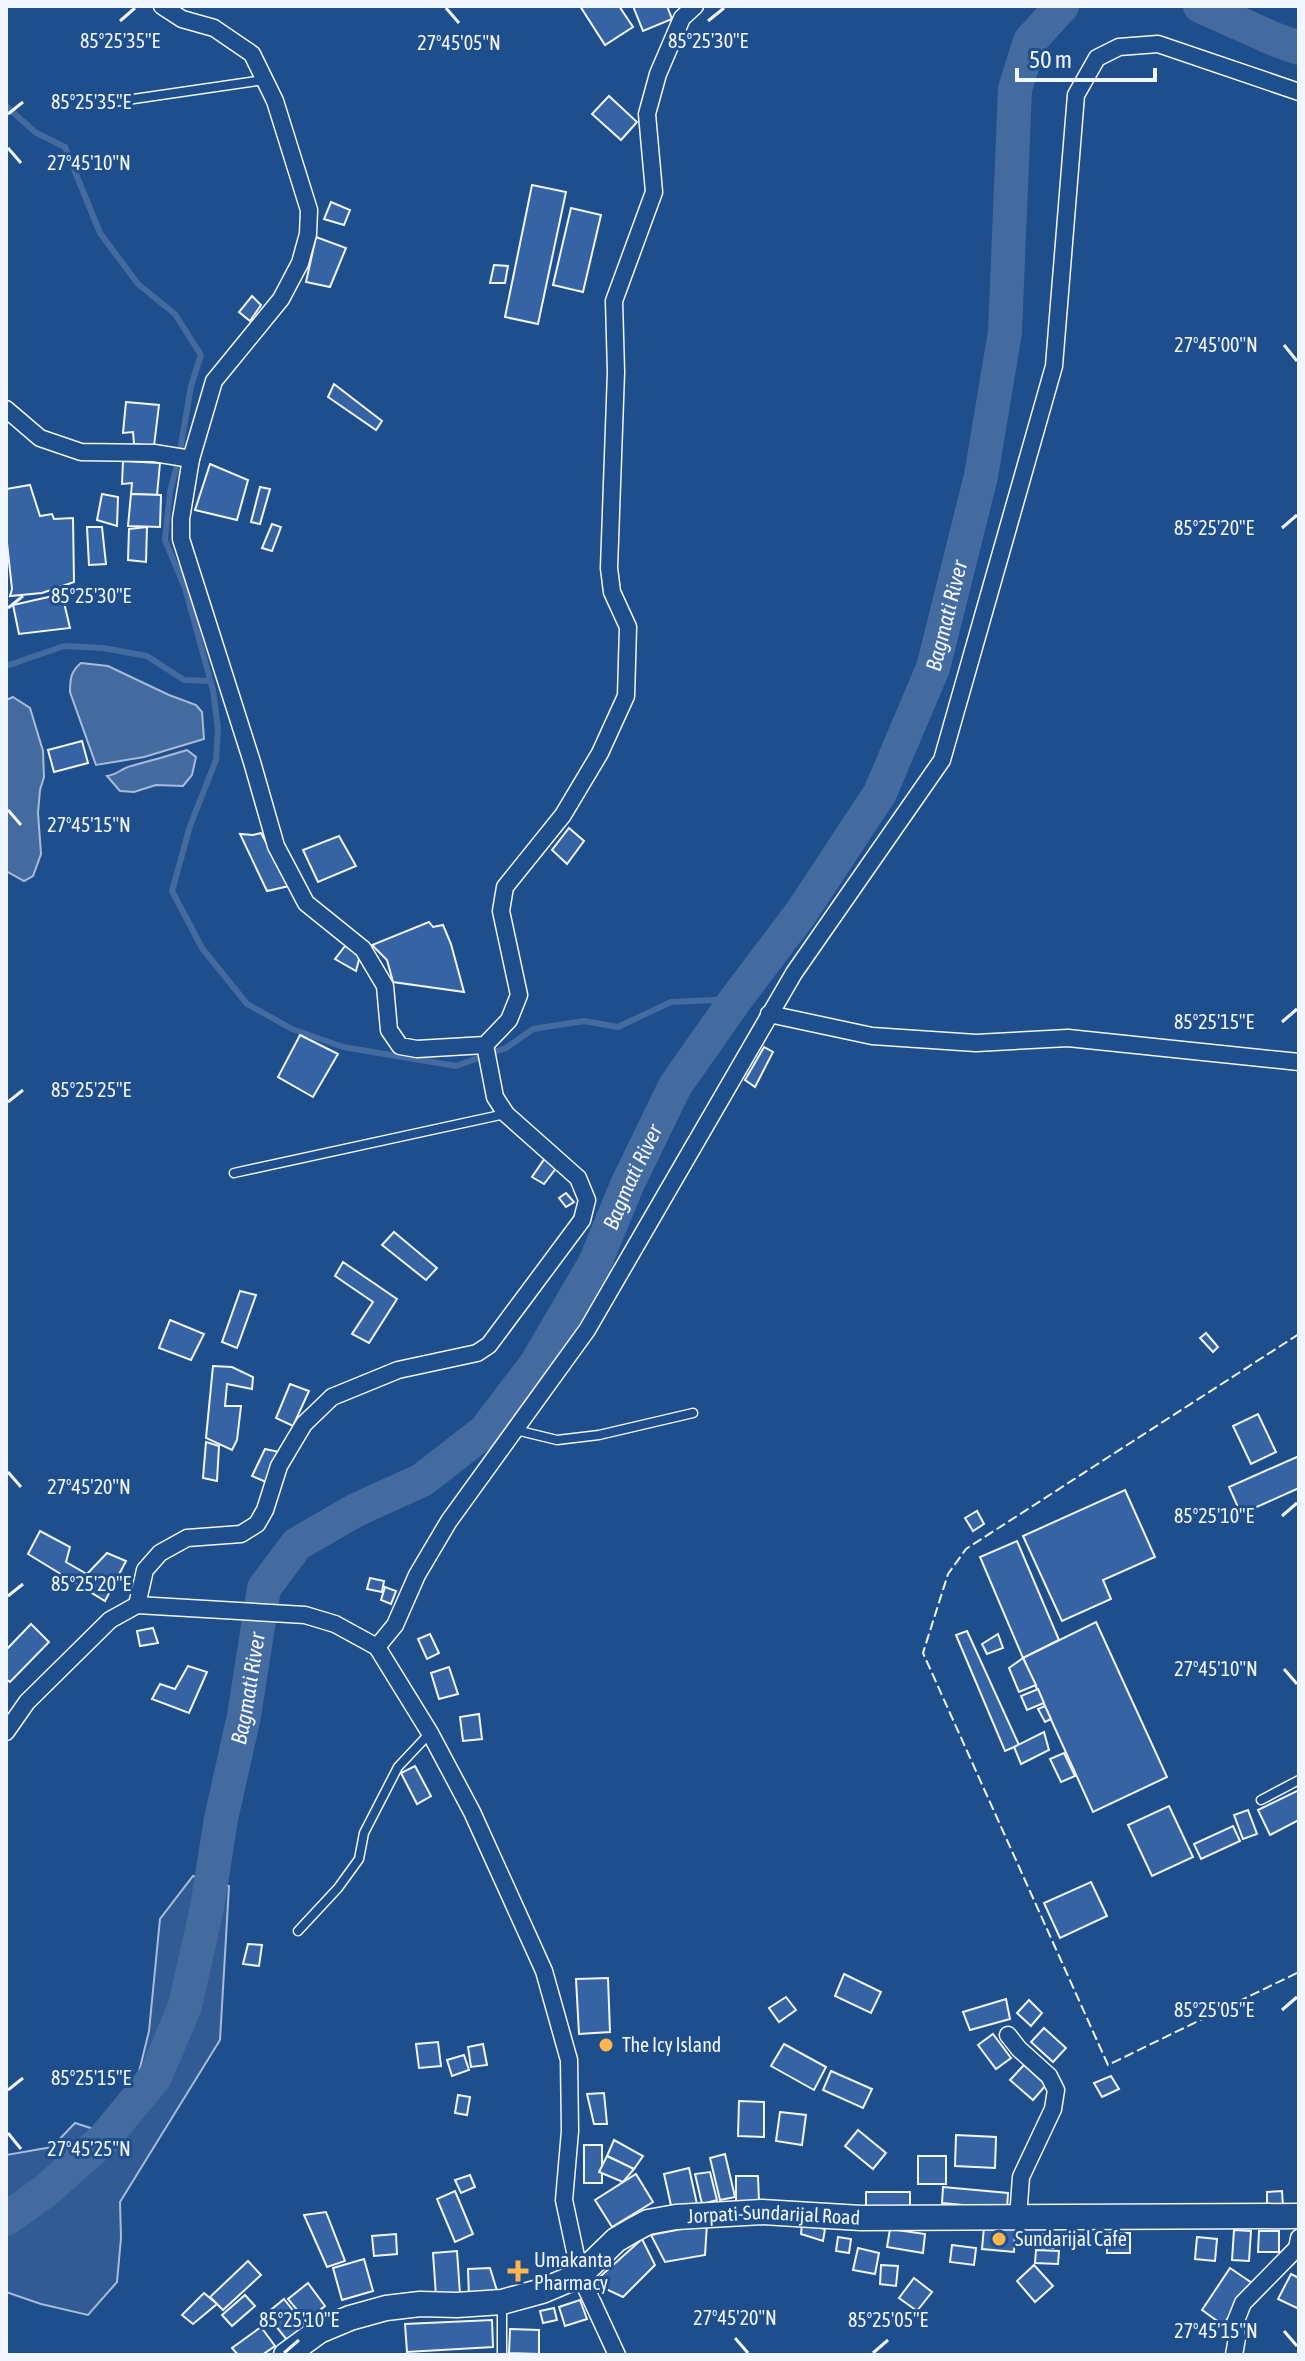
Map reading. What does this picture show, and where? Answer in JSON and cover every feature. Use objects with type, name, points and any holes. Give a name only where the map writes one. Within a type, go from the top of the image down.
[{"type":"main road","name":"Jorpati-Sundarijal Road","points":[[286,2355],[319,2331],[386,2308],[502,2302],[542,2291],[580,2275],[616,2240],[633,2230],[648,2222],[676,2217],[762,2212],[861,2218],[1299,2216]]},
{"type":"street","points":[[162,6],[182,19],[214,28],[252,54],[275,101],[309,210],[308,234],[300,263],[281,299],[214,381],[191,459],[181,519],[181,539],[276,846],[306,903],[363,949],[385,986],[389,1030],[400,1046],[417,1049],[485,1045],[509,1020],[519,995],[501,911],[505,887],[563,815],[600,753],[626,696],[628,627],[612,592],[609,568],[616,372],[614,301],[654,192],[647,114],[658,74],[682,18],[695,6]]},
{"type":"street","points":[[377,1647],[395,1625],[417,1575],[449,1521],[587,1330],[769,1014],[942,760],[1054,366],[1076,95],[1097,58],[1119,47],[1158,44],[1299,92]]},
{"type":"street","points":[[6,409],[40,438],[81,452],[154,453],[191,459]]},
{"type":"street","points":[[769,1014],[872,1036],[976,1043],[1068,1038],[1299,1062]]},
{"type":"street","points":[[137,1605],[145,1570],[160,1553],[187,1538],[241,1534],[257,1524],[285,1456],[304,1424],[332,1397],[398,1370],[477,1353],[489,1345],[582,1220],[587,1200],[578,1178],[506,1114],[495,1097],[485,1045]]},
{"type":"street","points":[[6,1732],[27,1702],[110,1620],[137,1605],[305,1615],[335,1624],[377,1647],[430,1733],[472,1812],[544,1971],[569,2060],[570,2131],[564,2200],[580,2275],[617,2355]]},
{"type":"street","points":[[1008,2035],[1049,2076],[1056,2090],[1053,2109],[1021,2177],[1018,2218]]},
{"type":"street","points":[[1234,2355],[1237,2338],[1235,2323],[1243,2303],[1297,2248],[1299,2238]]},
{"type":"lane","points":[[113,102],[265,80]]},
{"type":"lane","points":[[234,1173],[506,1114]]},
{"type":"lane","points":[[515,1430],[557,1440],[599,1435],[693,1413]]},
{"type":"lane","points":[[298,1931],[338,1888],[359,1859],[364,1833],[398,1767],[430,1733]]},
{"type":"lane","points":[[1261,1800],[1299,1780]]},
{"type":"lane","points":[[502,2302],[502,2355]]},
{"type":"shaded area","points":[[81,663],[108,666],[196,705],[202,712],[204,739],[144,757],[96,765],[70,692],[72,676]]},
{"type":"shaded area","points":[[13,697],[30,708],[43,751],[44,777],[38,813],[41,854],[33,876],[24,881],[6,871],[6,700]]},
{"type":"shaded area","points":[[187,750],[196,757],[192,775],[183,786],[156,785],[134,792],[120,791],[107,776],[128,767]]},
{"type":"shaded area","points":[[193,1876],[229,1886],[220,2040],[120,2202],[117,2282],[88,2315],[6,2292],[6,2155],[52,2147],[75,2123],[100,2131],[118,2111],[137,2080],[149,2031],[160,1919]]},
{"type":"building","points":[[580,6],[619,6],[633,27],[605,45]]},
{"type":"building","points":[[633,6],[667,6],[672,19],[643,31]]},
{"type":"building","points":[[609,96],[637,122],[621,140],[592,114]]},
{"type":"building","points":[[532,185],[566,192],[538,324],[505,317]]},
{"type":"building","points":[[331,202],[350,210],[344,225],[324,219]]},
{"type":"building","points":[[571,208],[601,215],[583,292],[553,285]]},
{"type":"building","points":[[316,237],[346,248],[330,287],[306,282]]},
{"type":"building","points":[[494,265],[508,266],[505,283],[490,283]]},
{"type":"building","points":[[252,296],[261,305],[250,321],[239,312]]},
{"type":"building","points":[[334,384],[382,421],[376,430],[328,397]]},
{"type":"building","points":[[126,402],[159,405],[154,446],[134,444],[133,432],[123,433]]},
{"type":"building","points":[[123,461],[160,463],[157,495],[131,494],[132,483],[122,484]]},
{"type":"building","points":[[210,464],[248,480],[237,520],[195,510]]},
{"type":"building","points":[[30,485],[40,516],[52,514],[54,519],[73,518],[74,582],[42,593],[10,596],[6,489]]},
{"type":"building","points":[[260,487],[270,489],[260,524],[251,522]]},
{"type":"building","points":[[102,494],[118,497],[117,526],[97,520]]},
{"type":"building","points":[[131,494],[161,495],[160,527],[128,526]]},
{"type":"building","points":[[272,524],[281,527],[272,551],[262,548]]},
{"type":"building","points":[[87,527],[102,527],[106,564],[89,565]]},
{"type":"building","points":[[147,527],[146,562],[128,560],[129,529]]},
{"type":"building","points":[[62,594],[70,628],[19,634],[13,605]]},
{"type":"building","points":[[82,741],[88,763],[54,772],[48,750]]},
{"type":"building","points":[[569,828],[584,841],[567,864],[552,850]]},
{"type":"building","points":[[261,833],[289,886],[267,891],[240,834]]},
{"type":"building","points":[[339,836],[356,866],[318,882],[303,850]]},
{"type":"building","points":[[429,922],[433,927],[443,925],[464,992],[393,982],[387,960],[372,945]]},
{"type":"building","points":[[345,946],[360,956],[356,971],[335,959]]},
{"type":"building","points":[[300,1035],[338,1054],[313,1097],[278,1077]]},
{"type":"building","points":[[764,1047],[773,1052],[755,1087],[745,1080]]},
{"type":"building","points":[[545,1158],[557,1167],[544,1184],[532,1177]]},
{"type":"building","points":[[566,1193],[574,1202],[566,1207],[559,1198]]},
{"type":"building","points":[[394,1232],[437,1268],[426,1280],[382,1245]]},
{"type":"building","points":[[343,1262],[397,1299],[369,1343],[352,1334],[373,1302],[335,1276]]},
{"type":"building","points":[[240,1291],[256,1295],[237,1348],[222,1342]]},
{"type":"building","points":[[170,1320],[204,1334],[191,1360],[159,1348]]},
{"type":"building","points":[[1206,1333],[1218,1347],[1213,1352],[1200,1338]]},
{"type":"building","points":[[213,1366],[232,1367],[253,1377],[252,1389],[227,1384],[225,1406],[241,1406],[237,1440],[232,1450],[206,1438]]},
{"type":"building","points":[[290,1384],[309,1391],[293,1426],[276,1418]]},
{"type":"building","points":[[1258,1414],[1276,1452],[1251,1464],[1233,1426]]},
{"type":"building","points":[[206,1442],[219,1446],[217,1481],[203,1478]]},
{"type":"building","points":[[265,1449],[279,1452],[266,1482],[252,1476]]},
{"type":"building","points":[[1299,1456],[1299,1488],[1241,1514],[1229,1487]]},
{"type":"building","points":[[1125,1490],[1155,1557],[1103,1580],[1111,1599],[1062,1621],[1023,1536]]},
{"type":"building","points":[[977,1511],[984,1524],[973,1531],[965,1518]]},
{"type":"building","points":[[40,1531],[70,1547],[66,1562],[87,1574],[107,1553],[126,1561],[105,1601],[28,1554]]},
{"type":"building","points":[[1017,1541],[1059,1640],[1023,1658],[980,1557]]},
{"type":"building","points":[[370,1578],[384,1581],[382,1592],[367,1589]]},
{"type":"building","points":[[385,1587],[396,1591],[391,1604],[381,1600]]},
{"type":"building","points":[[1096,1622],[1167,1777],[1093,1812],[1023,1658]]},
{"type":"building","points":[[31,1624],[49,1642],[10,1682],[6,1679],[6,1650]]},
{"type":"building","points":[[153,1628],[158,1643],[140,1646],[137,1631]]},
{"type":"building","points":[[967,1631],[1019,1745],[1005,1751],[956,1635]]},
{"type":"building","points":[[430,1634],[439,1653],[427,1659],[418,1639]]},
{"type":"building","points":[[998,1634],[1003,1648],[987,1654],[982,1644]]},
{"type":"building","points":[[1023,1658],[1036,1685],[1019,1692],[1009,1668]]},
{"type":"building","points":[[188,1666],[207,1672],[189,1713],[152,1699],[160,1684],[175,1689]]},
{"type":"building","points":[[449,1667],[458,1694],[439,1699],[431,1673]]},
{"type":"building","points":[[1038,1689],[1044,1703],[1027,1710],[1021,1696]]},
{"type":"building","points":[[1045,1706],[1051,1719],[1045,1722],[1038,1709]]},
{"type":"building","points":[[479,1714],[482,1739],[463,1741],[460,1717]]},
{"type":"building","points":[[1044,1732],[1049,1750],[1021,1764],[1014,1747]]},
{"type":"building","points":[[1064,1753],[1075,1776],[1061,1782],[1050,1759]]},
{"type":"building","points":[[415,1766],[431,1796],[417,1804],[401,1773]]},
{"type":"building","points":[[1299,1790],[1299,1820],[1270,1835],[1258,1810]]},
{"type":"building","points":[[1169,1806],[1193,1857],[1152,1876],[1128,1825]]},
{"type":"building","points":[[1248,1810],[1257,1834],[1243,1839],[1234,1815]]},
{"type":"building","points":[[1233,1826],[1240,1841],[1201,1859],[1194,1844]]},
{"type":"building","points":[[1091,1882],[1107,1916],[1060,1938],[1044,1903]]},
{"type":"building","points":[[248,1944],[262,1945],[259,1966],[243,1964]]},
{"type":"building","points":[[844,1974],[881,1992],[871,2013],[835,1996]]},
{"type":"building","points":[[608,1978],[610,2032],[579,2034],[576,1979]]},
{"type":"building","points":[[786,1997],[796,2010],[779,2022],[769,2008]]},
{"type":"building","points":[[1006,1999],[1010,2019],[970,2030],[963,2012]]},
{"type":"building","points":[[1029,2000],[1042,2013],[1031,2026],[1017,2013]]},
{"type":"building","points":[[1044,2028],[1066,2048],[1053,2062],[1031,2042]]},
{"type":"building","points":[[993,2034],[1011,2058],[996,2069],[978,2045]]},
{"type":"building","points":[[438,2042],[441,2066],[419,2068],[416,2044]]},
{"type":"building","points":[[483,2044],[487,2065],[471,2067],[468,2047]]},
{"type":"building","points":[[784,2044],[826,2067],[814,2090],[771,2066]]},
{"type":"building","points":[[464,2055],[469,2070],[452,2076],[447,2060]]},
{"type":"building","points":[[1024,2065],[1046,2085],[1033,2100],[1010,2080]]},
{"type":"building","points":[[831,2071],[872,2089],[863,2108],[823,2090]]},
{"type":"building","points":[[1111,2076],[1119,2089],[1102,2097],[1094,2083]]},
{"type":"building","points":[[604,2093],[607,2124],[594,2124],[587,2094]]},
{"type":"building","points":[[458,2095],[470,2097],[467,2115],[455,2113]]},
{"type":"building","points":[[739,2101],[764,2102],[764,2137],[738,2136]]},
{"type":"building","points":[[780,2112],[806,2115],[802,2145],[776,2141]]},
{"type":"building","points":[[858,2130],[886,2153],[873,2169],[845,2146]]},
{"type":"building","points":[[956,2135],[996,2137],[995,2168],[955,2166]]},
{"type":"building","points":[[614,2140],[643,2156],[634,2169],[607,2156]]},
{"type":"building","points":[[584,2145],[602,2145],[602,2183],[584,2183]]},
{"type":"building","points":[[725,2154],[735,2197],[720,2200],[710,2158]]},
{"type":"building","points":[[607,2156],[634,2169],[623,2182],[599,2172]]},
{"type":"building","points":[[918,2156],[946,2156],[946,2184],[918,2184]]},
{"type":"building","points":[[689,2168],[697,2204],[672,2210],[664,2174]]},
{"type":"building","points":[[710,2172],[717,2200],[702,2204],[695,2174]]},
{"type":"building","points":[[636,2174],[653,2202],[612,2227],[595,2200]]},
{"type":"building","points":[[470,2175],[475,2187],[461,2193],[455,2180]]},
{"type":"building","points":[[736,2176],[758,2176],[759,2201],[736,2202]]},
{"type":"building","points":[[943,2187],[1008,2193],[1007,2209],[942,2203]]},
{"type":"building","points":[[455,2191],[473,2234],[455,2242],[437,2199]]},
{"type":"building","points":[[1282,2191],[1283,2206],[1267,2206],[1267,2192]]},
{"type":"building","points":[[866,2192],[910,2192],[910,2207],[866,2206]]},
{"type":"building","points":[[326,2212],[345,2261],[327,2267],[304,2215]]},
{"type":"building","points":[[707,2224],[705,2255],[665,2262],[651,2235]]},
{"type":"building","points":[[802,2224],[825,2229],[823,2241],[801,2234]]},
{"type":"building","name":"Sundarijal Cafe","points":[[984,2227],[1015,2229],[1014,2252],[982,2249]]},
{"type":"building","points":[[890,2229],[925,2234],[923,2253],[887,2247]]},
{"type":"building","points":[[1234,2230],[1251,2231],[1249,2261],[1232,2260]]},
{"type":"building","points":[[1259,2231],[1279,2231],[1279,2252],[1258,2252]]},
{"type":"building","points":[[1107,2233],[1130,2233],[1130,2253],[1107,2253]]},
{"type":"building","points":[[396,2234],[397,2254],[374,2256],[372,2236]]},
{"type":"building","points":[[1038,2234],[1054,2235],[1053,2248],[1038,2247]]},
{"type":"building","points":[[838,2237],[851,2239],[849,2253],[836,2251]]},
{"type":"building","points":[[1197,2237],[1217,2239],[1215,2261],[1195,2259]]},
{"type":"building","points":[[642,2239],[655,2265],[623,2297],[593,2283]]},
{"type":"building","points":[[952,2245],[976,2248],[974,2265],[950,2262]]},
{"type":"building","points":[[858,2248],[879,2253],[875,2274],[853,2270]]},
{"type":"building","points":[[1036,2250],[1059,2251],[1058,2264],[1035,2263]]},
{"type":"building","points":[[457,2251],[460,2294],[436,2296],[433,2253]]},
{"type":"building","points":[[364,2259],[373,2291],[342,2300],[333,2268]]},
{"type":"building","points":[[248,2261],[261,2275],[223,2310],[210,2297]]},
{"type":"building","points":[[881,2265],[898,2266],[896,2286],[880,2284]]},
{"type":"building","points":[[1034,2265],[1053,2286],[1035,2302],[1017,2281]]},
{"type":"building","points":[[490,2268],[498,2294],[469,2297],[468,2269]]},
{"type":"building","points":[[1230,2268],[1252,2283],[1223,2325],[1202,2310]]},
{"type":"building","points":[[1291,2274],[1299,2278],[1299,2309],[1278,2299]]},
{"type":"building","points":[[914,2278],[932,2292],[917,2311],[899,2298]]},
{"type":"building","points":[[308,2283],[325,2306],[306,2321],[288,2299]]},
{"type":"building","points":[[204,2293],[217,2304],[193,2324],[182,2315]]},
{"type":"building","points":[[245,2295],[255,2306],[232,2326],[222,2315]]},
{"type":"building","points":[[284,2299],[305,2326],[287,2340],[266,2314]]},
{"type":"building","points":[[580,2300],[587,2319],[565,2326],[559,2307]]},
{"type":"building","points":[[554,2308],[557,2320],[543,2323],[540,2311]]},
{"type":"building","points":[[492,2320],[493,2347],[407,2352],[405,2324]]},
{"type":"building","points":[[261,2327],[275,2346],[262,2355],[238,2355],[232,2348]]},
{"type":"building","points":[[510,2329],[539,2330],[539,2354],[509,2353]]},
{"type":"waterway","name":"Bagmati River","points":[[6,2219],[44,2192],[103,2140],[155,2077],[185,2006],[244,1716],[264,1588],[297,1544],[356,1510],[422,1480],[485,1431],[536,1364],[595,1263],[627,1185],[675,1086],[801,913],[880,793],[933,668],[981,476],[1005,332],[1015,89],[1030,41],[1062,6]]},
{"type":"waterway","name":"Bagmati River","points":[[1200,6],[1299,48]]},
{"type":"waterway","points":[[6,106],[35,132],[65,147],[100,233],[138,284],[175,314],[201,355],[191,386],[170,492],[165,540],[185,588],[213,690],[218,729],[216,760],[190,826],[172,891],[202,948],[247,1004],[292,1029],[343,1047],[456,1066],[506,1048],[533,1029],[584,1021],[618,1027],[671,1002],[736,999]]},
{"type":"waterway","points":[[6,666],[64,646],[103,648],[147,656],[184,680],[209,681]]},
{"type":"fence","points":[[1299,1334],[966,1549],[948,1574],[923,1653],[1108,2065],[1299,1972]]},
{"type":"place","name":"The Icy Island","points":[[606,2045]]},
{"type":"place","name":"Sundarijal Cafe","points":[[999,2239]]},
{"type":"place","name":"Umakanta Pharmacy","points":[[518,2271]]}]
